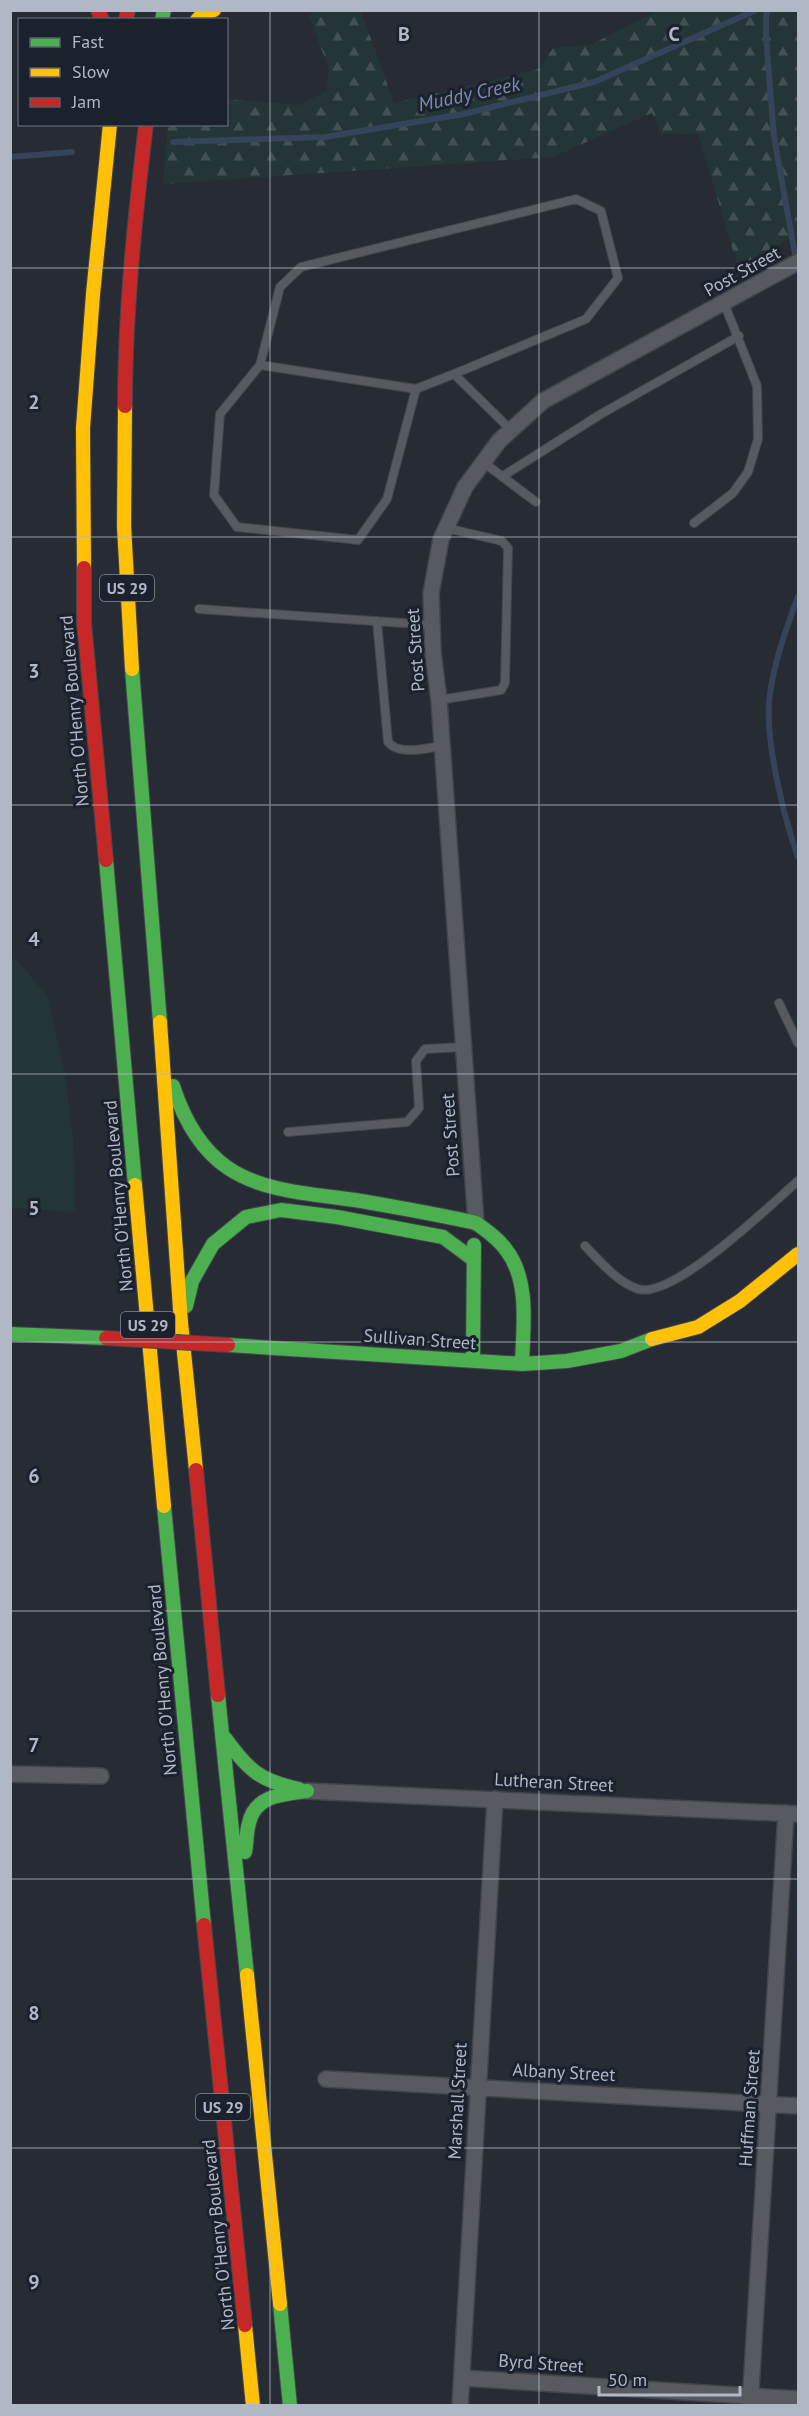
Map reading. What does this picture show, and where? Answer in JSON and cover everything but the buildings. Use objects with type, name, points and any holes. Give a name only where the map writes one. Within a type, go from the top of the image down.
[{"type":"main road","points":[[199,18],[214,10]]},
{"type":"main road","name":"North O'Henry Boulevard","points":[[110,126],[93,294],[83,428],[84,622],[192,1808],[253,2406]]},
{"type":"main road","name":"US 29","points":[[146,126],[138,191],[125,372],[124,526],[135,730],[163,1052],[181,1323],[290,2406]]},
{"type":"main road","points":[[163,1052],[178,1103],[200,1142],[229,1169],[272,1187],[430,1212],[476,1222],[508,1251],[518,1271],[522,1298],[522,1364]]},
{"type":"main road","points":[[181,1323],[192,1281],[213,1244],[246,1216],[281,1210],[337,1216],[443,1237],[473,1257],[474,1260]]},
{"type":"main road","name":"Post Street","points":[[473,1361],[476,1222]]},
{"type":"main road","name":"Sullivan Street","points":[[10,1334],[522,1364],[567,1361],[621,1351],[648,1340],[698,1327],[740,1301],[798,1254]]},
{"type":"main road","points":[[224,1737],[247,1768],[269,1783],[307,1791]]},
{"type":"main road","points":[[237,1880],[247,1848],[250,1817],[273,1795],[307,1791]]},
{"type":"street","name":"Post Street","points":[[476,1222],[432,625],[431,593],[441,539],[465,487],[483,462],[499,441],[543,401],[798,262]]},
{"type":"street","points":[[10,1774],[101,1776]]},
{"type":"street","name":"Lutheran Street","points":[[307,1791],[792,1813]]},
{"type":"street","name":"Marshall Street","points":[[460,2406],[495,1799]]},
{"type":"street","name":"Huffman Street","points":[[750,2401],[769,2104],[792,1813]]},
{"type":"street","name":"Albany Street","points":[[326,2079],[798,2106]]},
{"type":"street","name":"Byrd Street","points":[[462,2378],[750,2401],[798,2399]]},
{"type":"lane","points":[[260,365],[416,389],[586,319],[618,278],[600,211],[576,199],[301,267],[280,287],[260,365],[219,414],[214,495],[237,527],[358,540],[387,499],[416,389]]},
{"type":"lane","points":[[694,523],[733,493],[748,472],[758,439],[757,386],[724,303]]},
{"type":"lane","points":[[503,476],[601,414],[739,336]]},
{"type":"lane","points":[[454,374],[511,430]]},
{"type":"lane","points":[[483,462],[536,501]]},
{"type":"lane","points":[[439,700],[501,690],[505,683],[508,548],[502,541],[446,528]]},
{"type":"lane","points":[[199,609],[432,625]]},
{"type":"lane","points":[[377,621],[388,742],[392,747],[404,750],[442,746]]},
{"type":"lane","points":[[778,1003],[798,1043]]},
{"type":"lane","points":[[288,1132],[407,1122],[419,1108],[416,1061],[425,1049],[463,1047]]},
{"type":"lane","points":[[585,1246],[610,1272],[627,1284],[639,1289],[659,1289],[700,1265],[798,1181]]},
{"type":"green space","points":[[321,10],[361,11],[394,103],[539,69],[553,48],[590,45],[657,11],[798,11],[798,234],[738,267],[698,134],[661,134],[652,113],[553,157],[163,184],[168,126],[228,126],[228,99],[300,105],[326,91],[329,70],[309,15]]},
{"type":"green space","points":[[10,958],[18,961],[48,997],[65,1075],[73,1137],[75,1212],[11,1208]]},
{"type":"waterway","name":"Muddy Creek","points":[[173,142],[325,137],[464,114],[594,82],[756,10]]},
{"type":"waterway","points":[[768,10],[766,37],[774,137],[798,271]]},
{"type":"waterway","name":"Muddy Creek","points":[[10,157],[72,152]]},
{"type":"waterway","points":[[798,596],[780,649],[769,703],[770,739],[777,781],[798,857]]},
{"type":"traffic: fast","points":[[162,18],[164,10]]},
{"type":"traffic: fast","points":[[132,669],[160,1022]]},
{"type":"traffic: fast","points":[[106,860],[135,1185]]},
{"type":"traffic: fast","points":[[173,1086],[187,1121],[201,1142],[218,1160],[242,1176],[289,1191],[370,1203],[476,1223]]},
{"type":"traffic: fast","points":[[186,1306],[192,1281],[213,1244],[246,1217],[281,1210],[337,1217],[443,1237],[474,1260]]},
{"type":"traffic: fast","points":[[476,1223],[504,1247],[519,1277],[524,1306],[522,1364]]},
{"type":"traffic: fast","points":[[473,1361],[474,1245]]},
{"type":"traffic: fast","points":[[10,1334],[106,1338]]},
{"type":"traffic: fast","points":[[228,1345],[522,1364],[567,1361],[621,1351],[652,1339]]},
{"type":"traffic: fast","points":[[164,1506],[204,1925]]},
{"type":"traffic: fast","points":[[218,1695],[247,1975]]},
{"type":"traffic: fast","points":[[225,1738],[248,1766],[256,1772],[274,1782],[299,1789]]},
{"type":"traffic: fast","points":[[245,1852],[247,1830],[257,1807],[264,1801],[280,1795],[307,1791]]},
{"type":"traffic: fast","points":[[280,2304],[290,2406]]},
{"type":"traffic: slow","points":[[199,18],[214,10]]},
{"type":"traffic: slow","points":[[84,568],[83,428],[93,294],[110,126]]},
{"type":"traffic: slow","points":[[125,406],[124,526],[132,669]]},
{"type":"traffic: slow","points":[[160,1022],[181,1323],[196,1470]]},
{"type":"traffic: slow","points":[[135,1185],[164,1506]]},
{"type":"traffic: slow","points":[[652,1339],[698,1327],[740,1301],[798,1254]]},
{"type":"traffic: slow","points":[[247,1975],[280,2304]]},
{"type":"traffic: slow","points":[[245,2325],[253,2406]]},
{"type":"traffic: jam","points":[[98,10],[101,18]]},
{"type":"traffic: jam","points":[[126,18],[128,10]]},
{"type":"traffic: jam","points":[[125,406],[131,265],[146,126]]},
{"type":"traffic: jam","points":[[84,568],[84,622],[106,860]]},
{"type":"traffic: jam","points":[[106,1338],[228,1345]]},
{"type":"traffic: jam","points":[[196,1470],[218,1695]]},
{"type":"traffic: jam","points":[[204,1925],[245,2325]]}]
